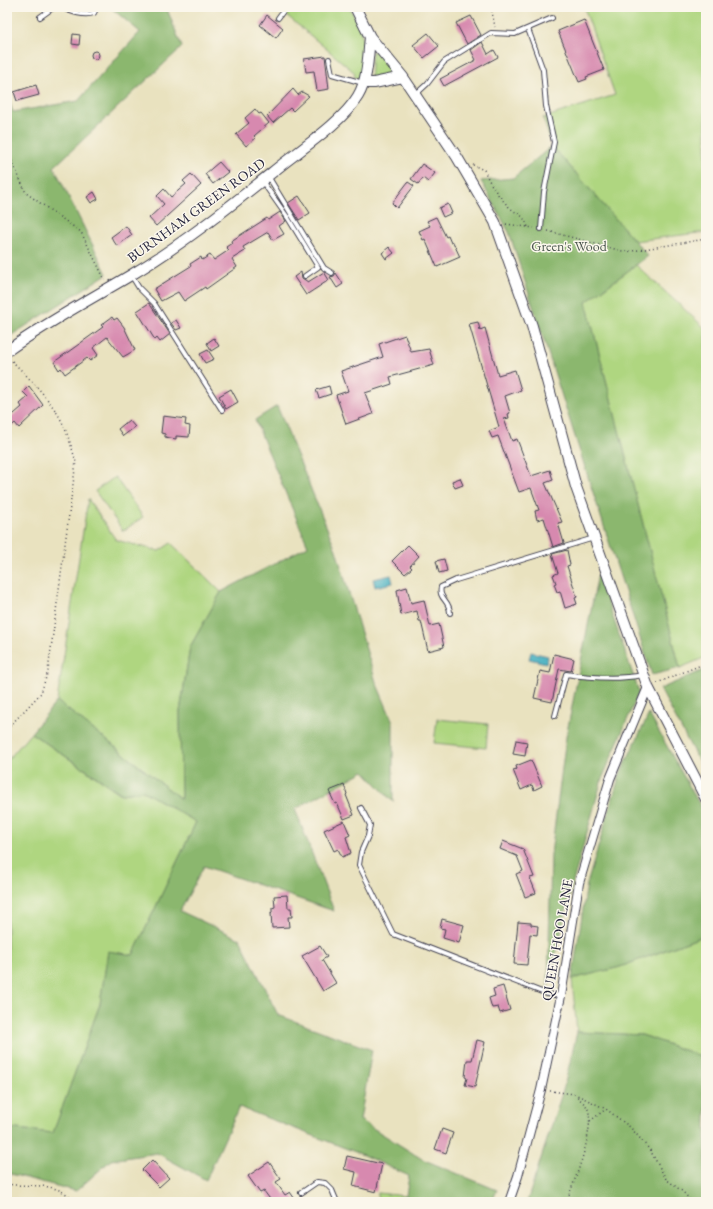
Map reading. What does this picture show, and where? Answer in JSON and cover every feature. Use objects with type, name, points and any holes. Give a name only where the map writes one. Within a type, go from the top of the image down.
[{"type":"street","points":[[355,7],[370,37],[404,77],[457,157],[495,222],[532,326],[576,487],[648,687],[706,799]]},
{"type":"street","name":"BURNHAM GREEN ROAD","points":[[7,351],[59,315],[131,275],[171,249],[317,137],[351,106],[364,83],[370,37]]},
{"type":"street","points":[[364,83],[374,83],[404,77]]},
{"type":"street","name":"QUEEN HOO LANE","points":[[509,1202],[518,1176],[541,1090],[561,996],[579,883],[610,779],[648,687]]},
{"type":"lane","points":[[40,17],[54,8],[59,7],[81,14],[90,15],[94,13],[97,7]]},
{"type":"lane","points":[[278,18],[286,7]]},
{"type":"lane","points":[[415,95],[427,84],[444,62],[491,33],[515,34],[552,18]]},
{"type":"lane","points":[[528,29],[543,70],[546,106],[554,142],[544,192],[541,229]]},
{"type":"lane","points":[[329,59],[332,74],[364,83]]},
{"type":"lane","points":[[265,178],[324,268],[332,273]]},
{"type":"lane","points":[[265,178],[318,267],[305,276]]},
{"type":"lane","points":[[131,275],[138,288],[154,303],[222,410]]},
{"type":"lane","points":[[450,613],[448,602],[441,596],[441,587],[451,582],[594,538]]},
{"type":"lane","points":[[555,716],[566,674],[594,678],[621,679],[644,675]]},
{"type":"lane","points":[[360,808],[370,825],[368,836],[361,852],[359,865],[393,934],[547,994],[561,996]]},
{"type":"lane","points":[[301,1193],[317,1182],[325,1183],[332,1190],[338,1202]]},
{"type":"path","points":[[491,7],[496,34]]},
{"type":"path","points":[[7,150],[26,193],[81,232],[109,287]]},
{"type":"path","points":[[457,157],[484,170],[490,185],[510,208],[523,216],[528,227]]},
{"type":"path","points":[[495,222],[541,229],[626,252],[706,239]]},
{"type":"path","points":[[7,356],[26,375],[56,410],[72,445],[76,462],[48,671],[41,693],[7,729]]},
{"type":"path","points":[[648,687],[706,663]]},
{"type":"path","points":[[541,1090],[575,1094],[606,1109],[630,1128],[650,1150],[666,1179],[683,1192],[692,1202]]},
{"type":"path","points":[[566,1202],[581,1164],[590,1121],[587,1107],[575,1094]]},
{"type":"path","points":[[590,1121],[606,1109]]},
{"type":"path","points":[[7,1184],[44,1186],[60,1189],[68,1193],[75,1202]]},
{"type":"green space","points":[[110,7],[168,7],[167,9],[182,47],[54,167],[107,274],[7,338],[7,94],[13,112],[78,101],[140,32]]},
{"type":"green space","points":[[290,7],[348,7],[358,23],[363,42],[363,60],[360,79],[354,77],[355,73],[285,14]]},
{"type":"green space","points":[[584,7],[706,7],[706,232],[635,241],[552,146],[543,118],[615,95]]},
{"type":"green space","points":[[375,51],[392,70],[392,75],[375,79],[370,78],[372,52]]},
{"type":"green space","name":"Green's Wood","points":[[552,146],[648,256],[586,302],[680,668],[652,675],[509,232],[481,181],[513,178]]},
{"type":"green space","points":[[636,265],[706,329],[706,657],[680,668],[586,302]]},
{"type":"green space","points":[[277,406],[336,550],[376,682],[393,722],[393,802],[364,771],[295,809],[334,911],[204,866],[180,911],[240,939],[278,1015],[372,1050],[360,1120],[422,1159],[497,1190],[492,1202],[405,1202],[409,1176],[363,1155],[239,1107],[206,1180],[157,1153],[111,1160],[76,1191],[7,1173],[7,1128],[53,1133],[100,1004],[108,951],[133,955],[196,822],[143,791],[122,794],[31,733],[57,701],[181,799],[180,712],[190,647],[221,592],[308,546],[255,420]]},
{"type":"green space","points":[[115,477],[143,517],[123,531],[95,491]]},
{"type":"green space","points":[[88,499],[116,540],[159,551],[171,543],[221,592],[190,647],[180,712],[181,799],[57,701]]},
{"type":"green space","points":[[598,574],[639,692],[602,779],[573,882],[548,987],[551,854],[566,737]]},
{"type":"green space","points":[[706,669],[706,775],[660,689]]},
{"type":"green space","points":[[649,714],[706,816],[706,935],[620,967],[572,979],[587,884],[620,774]]},
{"type":"green space","points":[[437,719],[488,724],[486,748],[434,743]]},
{"type":"green space","points":[[31,733],[121,794],[143,791],[196,822],[133,955],[108,952],[100,1004],[53,1133],[7,1128],[7,761]]},
{"type":"green space","points":[[706,935],[706,1058],[642,1035],[577,1032],[572,979],[620,967]]},
{"type":"green space","points":[[577,1032],[642,1035],[706,1058],[706,1202],[527,1202],[564,1087]]},
{"type":"green space","points":[[378,1193],[405,1196],[405,1202],[377,1202]]},
{"type":"water","points":[[391,575],[393,583],[375,587],[373,579]]},
{"type":"water","points":[[531,652],[548,656],[546,663],[529,659]]},
{"type":"building","points":[[267,15],[283,28],[276,38],[260,25]]},
{"type":"building","points":[[471,16],[481,35],[467,44],[456,23]]},
{"type":"building","points":[[584,20],[604,70],[586,77],[587,79],[579,82],[558,31]]},
{"type":"building","points":[[428,33],[439,46],[424,58],[413,45]]},
{"type":"building","points":[[73,34],[80,35],[79,45],[72,44]]},
{"type":"building","points":[[482,42],[488,54],[494,50],[498,57],[444,86],[440,79],[476,60],[471,50]]},
{"type":"building","points":[[93,51],[97,51],[99,55],[97,59],[93,59],[91,57],[91,53]]},
{"type":"building","points":[[325,56],[329,89],[317,91],[314,71],[306,72],[304,59]]},
{"type":"building","points":[[36,85],[39,95],[17,101],[14,92]]},
{"type":"building","points":[[293,89],[298,95],[302,92],[309,96],[293,111],[290,108],[273,123],[267,116]]},
{"type":"building","points":[[255,109],[259,114],[261,113],[269,123],[254,136],[256,138],[246,146],[236,134],[249,123],[245,118]]},
{"type":"building","points":[[219,162],[228,172],[213,184],[205,174]]},
{"type":"building","points":[[422,164],[435,173],[428,182],[423,178],[418,184],[411,179]]},
{"type":"building","points":[[191,174],[201,185],[156,226],[149,218],[164,204],[157,196],[164,189],[171,197],[186,184],[183,181]]},
{"type":"building","points":[[408,182],[414,186],[397,208],[392,203]]},
{"type":"building","points":[[94,192],[98,199],[91,203],[87,197]]},
{"type":"building","points":[[299,196],[310,213],[299,220],[288,203]]},
{"type":"building","points":[[448,204],[452,213],[443,217],[439,208]]},
{"type":"building","points":[[280,212],[286,221],[279,226],[284,234],[273,240],[268,232],[243,247],[245,251],[232,259],[237,267],[206,289],[205,287],[184,301],[178,292],[161,301],[154,289],[191,266],[190,264],[201,257],[202,260],[210,255],[214,260],[229,250],[226,247],[232,243],[231,241],[267,218],[268,220]]},
{"type":"building","points":[[436,217],[446,237],[448,236],[451,243],[453,242],[460,257],[437,267],[425,239],[423,240],[419,231],[430,226],[427,221]]},
{"type":"building","points":[[126,226],[132,235],[117,246],[111,237]]},
{"type":"building","points":[[389,247],[394,253],[386,259],[382,253]]},
{"type":"building","points":[[301,272],[302,278],[308,282],[324,272],[329,280],[306,295],[294,277]]},
{"type":"building","points":[[336,273],[343,284],[337,288],[330,277],[334,276]]},
{"type":"building","points":[[149,303],[170,334],[160,342],[157,338],[155,340],[137,311]]},
{"type":"building","points":[[112,317],[114,320],[117,318],[124,327],[135,350],[123,357],[107,337],[93,348],[98,355],[90,361],[87,358],[65,374],[61,368],[59,370],[54,362],[103,327],[101,325]]},
{"type":"building","points":[[176,320],[181,328],[176,330],[171,323]]},
{"type":"building","points":[[478,322],[480,330],[485,328],[498,375],[515,370],[521,390],[505,396],[510,413],[508,414],[509,418],[504,419],[512,441],[517,439],[531,476],[550,470],[553,480],[545,483],[562,522],[558,523],[564,543],[553,547],[544,518],[537,520],[535,511],[539,510],[531,488],[519,492],[498,436],[492,438],[489,431],[499,427],[469,324]]},
{"type":"building","points":[[405,335],[411,352],[429,349],[434,365],[390,377],[392,384],[365,393],[373,414],[346,424],[336,395],[348,391],[341,371],[383,357],[379,344]]},
{"type":"building","points":[[214,338],[219,346],[211,351],[207,343]]},
{"type":"building","points":[[208,350],[214,359],[205,363],[200,354]]},
{"type":"building","points":[[29,386],[43,405],[19,428],[15,423],[7,430],[7,420],[22,407],[20,404],[28,397],[23,392]]},
{"type":"building","points":[[329,386],[331,394],[319,398],[316,390]]},
{"type":"building","points":[[231,389],[238,402],[226,409],[219,396]]},
{"type":"building","points":[[163,416],[186,419],[185,425],[190,426],[189,437],[176,436],[176,439],[165,437],[165,434],[161,433]]},
{"type":"building","points":[[129,420],[135,427],[123,436],[118,429]]},
{"type":"building","points":[[460,478],[463,485],[455,488],[452,481]]},
{"type":"building","points":[[408,545],[419,556],[410,566],[412,568],[405,574],[392,561]]},
{"type":"building","points":[[567,550],[570,565],[567,566],[577,597],[575,598],[577,604],[565,608],[560,591],[557,592],[554,584],[556,583],[553,575],[558,573],[552,554]]},
{"type":"building","points":[[444,559],[447,571],[439,573],[436,561]]},
{"type":"building","points":[[407,587],[411,603],[424,600],[430,626],[439,624],[444,647],[428,651],[421,621],[419,621],[417,611],[401,615],[397,590]]},
{"type":"building","points":[[554,654],[574,659],[571,671],[559,669],[552,702],[534,698],[540,671],[550,673]]},
{"type":"building","points":[[516,740],[527,742],[525,756],[513,754]]},
{"type":"building","points":[[531,760],[542,786],[534,790],[532,785],[521,790],[513,770],[517,769],[516,766]]},
{"type":"building","points":[[344,785],[346,795],[354,815],[344,819],[337,803],[335,804],[329,791]]},
{"type":"building","points":[[344,821],[350,835],[346,837],[351,853],[342,857],[338,849],[334,851],[324,830]]},
{"type":"building","points":[[503,841],[523,849],[534,877],[530,878],[536,893],[525,897],[516,874],[523,871],[517,856],[500,849]]},
{"type":"building","points":[[287,895],[288,908],[291,908],[292,917],[288,917],[289,927],[272,928],[271,913],[272,908],[275,907],[274,896]]},
{"type":"building","points":[[442,919],[464,925],[459,943],[443,938],[445,929],[440,928]]},
{"type":"building","points":[[518,922],[531,923],[531,925],[538,926],[537,935],[530,934],[527,965],[514,964]]},
{"type":"building","points":[[320,946],[327,957],[322,960],[336,983],[323,991],[302,956]]},
{"type":"building","points":[[503,986],[510,1010],[500,1013],[498,1007],[492,1008],[489,998],[495,996],[493,989]]},
{"type":"building","points":[[477,1040],[485,1042],[475,1087],[465,1085],[467,1078],[465,1077],[467,1060],[472,1060]]},
{"type":"building","points":[[442,1129],[453,1133],[446,1153],[435,1149]]},
{"type":"building","points":[[347,1156],[382,1164],[376,1192],[353,1186],[356,1172],[344,1169]]},
{"type":"building","points":[[152,1160],[169,1178],[159,1187],[142,1170]]},
{"type":"building","points":[[269,1162],[281,1179],[276,1182],[285,1195],[290,1192],[297,1202],[272,1202],[264,1191],[260,1193],[248,1176]]}]
